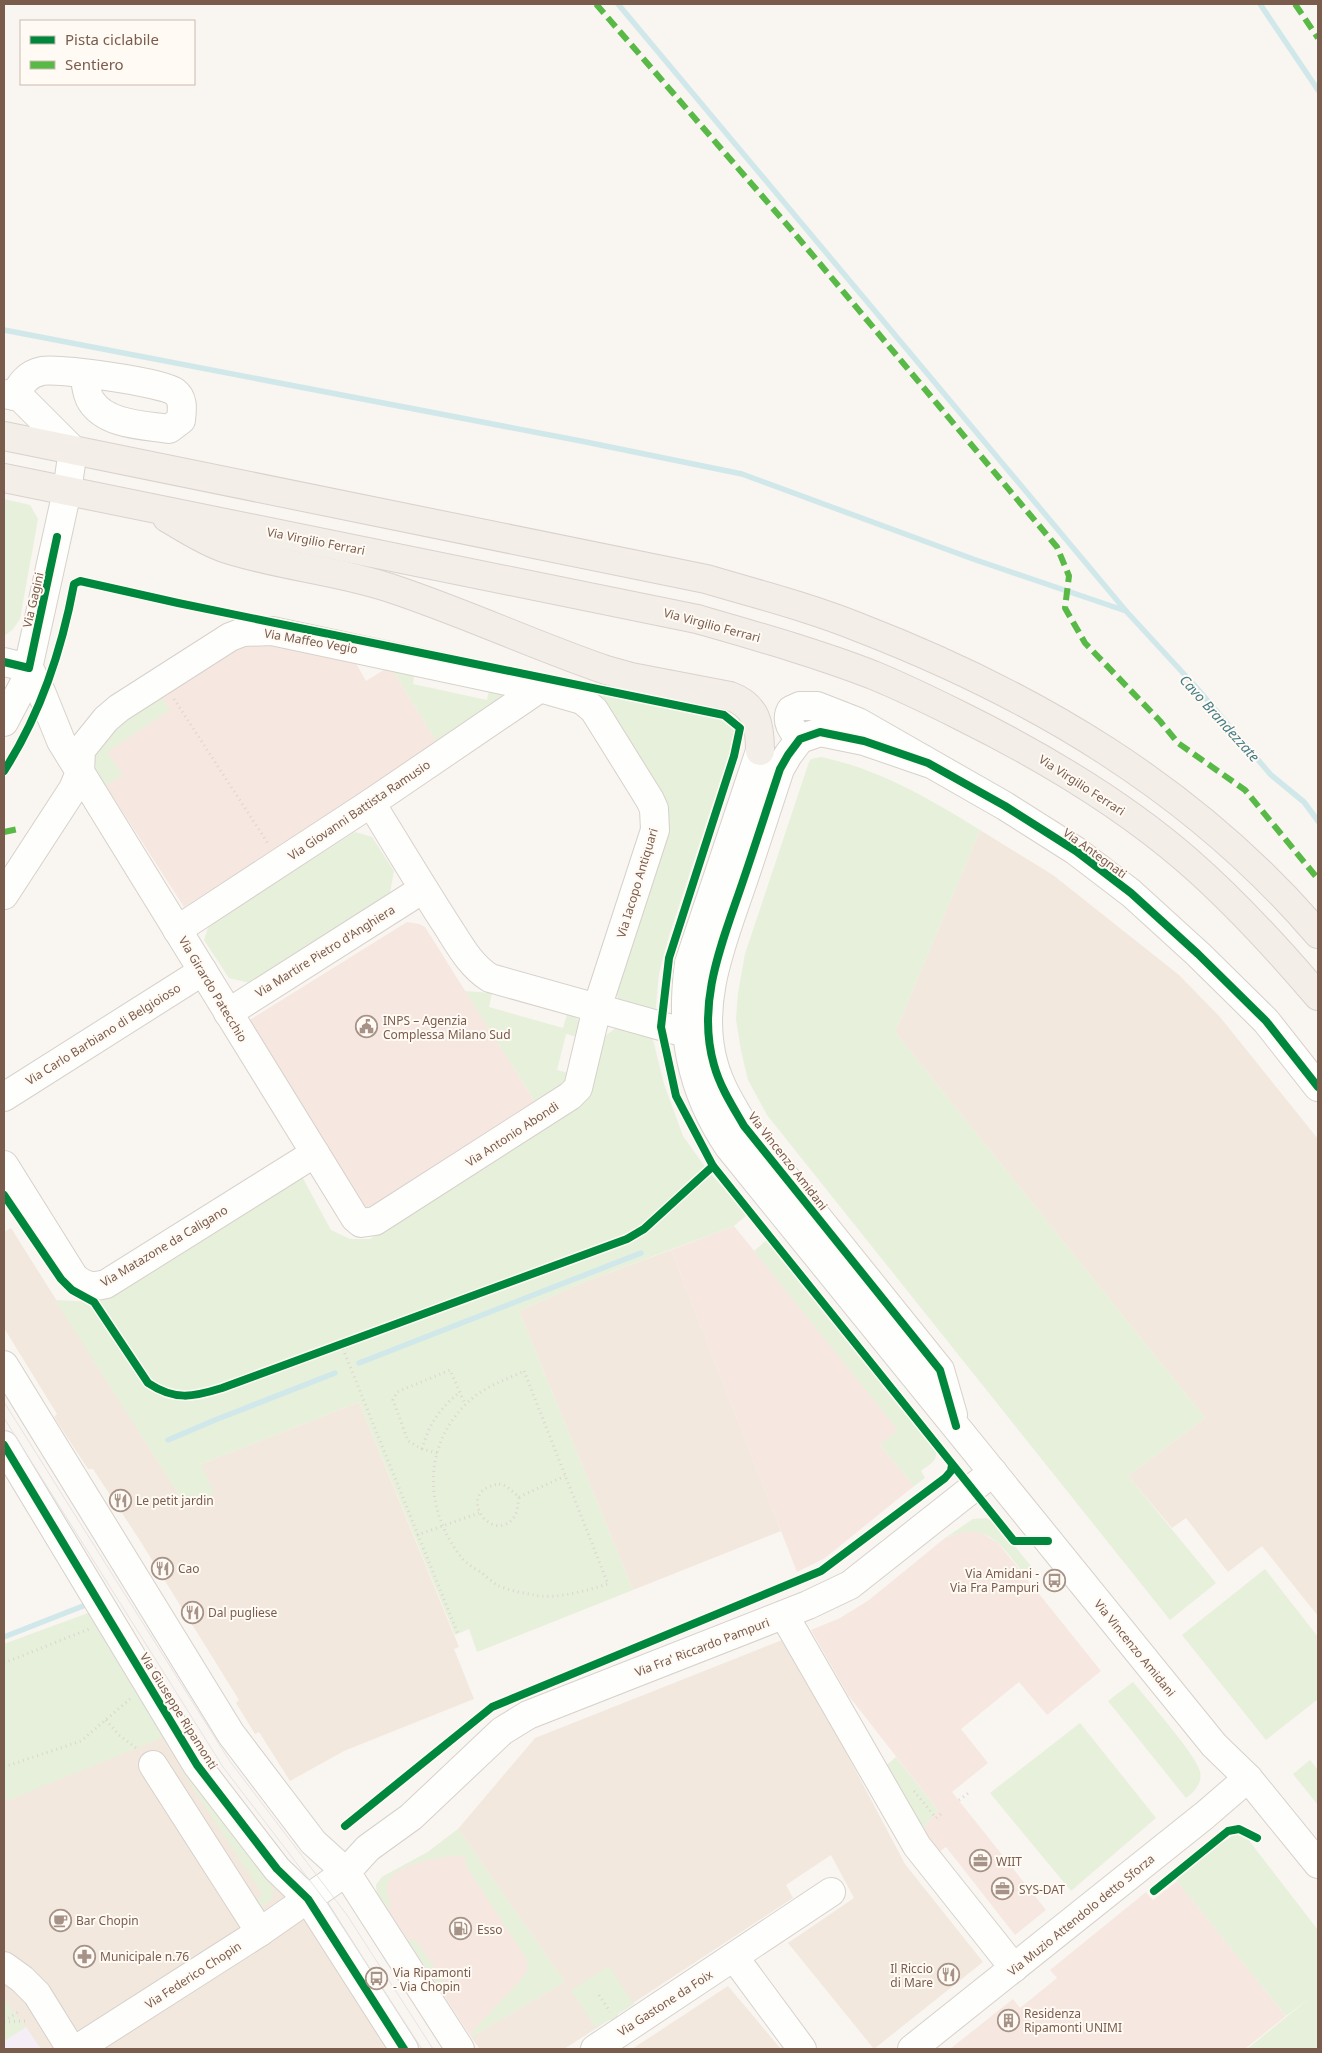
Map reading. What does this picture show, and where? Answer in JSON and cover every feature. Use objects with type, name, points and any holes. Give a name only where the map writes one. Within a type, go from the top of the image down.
[{"type":"main road","points":[[4,436],[706,579],[790,603],[856,626],[927,655],[1004,692],[1091,740],[1154,782],[1206,823],[1253,865],[1300,912],[1318,934]]},
{"type":"main road","name":"Via Virgilio Ferrari","points":[[4,478],[697,619],[810,653],[874,676],[964,718],[1039,757],[1095,791],[1186,860],[1234,903],[1283,954],[1318,996]]},
{"type":"main road","points":[[149,507],[198,537],[224,548],[388,587],[606,670],[631,677],[730,696],[748,706],[754,715],[760,735],[760,751]]},
{"type":"street","points":[[9,395],[24,379],[42,371],[84,374]]},
{"type":"street","points":[[9,395],[20,397],[73,450]]},
{"type":"street","name":"Via Gagini","points":[[4,722],[14,677],[67,491],[73,450]]},
{"type":"street","name":"Via Maffeo Vegio","points":[[80,772],[81,750],[95,730],[119,708],[230,637],[243,632],[272,631],[540,688]]},
{"type":"street","name":"Via Girardo Patecchio","points":[[14,677],[35,715],[61,741],[355,1218],[361,1223],[375,1222]]},
{"type":"street","name":"Via Giovanni Battista Ramusio","points":[[177,930],[371,803],[540,688]]},
{"type":"street","name":"Via Iacopo Antiquari","points":[[540,688],[582,700],[594,710],[647,793],[654,809],[655,830],[597,1008]]},
{"type":"street","name":"Via Antegnati","points":[[800,738],[820,732],[864,741],[928,764],[1005,806],[1076,851],[1131,893],[1198,954],[1266,1021],[1318,1087]]},
{"type":"street","name":"Via Vincenzo Amidani","points":[[800,738],[780,769],[715,963],[708,1008],[708,1034],[714,1065],[723,1089],[744,1126],[940,1370],[956,1426]]},
{"type":"street","name":"Via Vincenzo Amidani","points":[[760,751],[692,950],[685,995],[686,1033],[698,1087],[711,1117],[728,1147],[992,1472],[1214,1745],[1248,1778],[1318,1864]]},
{"type":"street","points":[[4,895],[73,789],[80,772]]},
{"type":"street","points":[[371,803],[423,889],[469,959],[480,972],[490,978],[686,1033]]},
{"type":"street","name":"Via Martire Pietro d'Anghiera","points":[[228,1013],[423,889]]},
{"type":"street","name":"Via Carlo Barbiano di Belgioioso","points":[[4,1097],[203,971]]},
{"type":"street","name":"Via Antonio Abondi","points":[[375,1222],[570,1096],[579,1085],[597,1008]]},
{"type":"street","name":"Via Matazone da Caligano","points":[[4,1165],[74,1277],[83,1284],[94,1287],[106,1284],[315,1153]]},
{"type":"street","points":[[4,1365],[231,1734],[313,1842],[346,1872],[460,2049]]},
{"type":"street","name":"Via Giuseppe Ripamonti","points":[[4,1445],[197,1764],[277,1869],[308,1899],[404,2049]]},
{"type":"street","name":"Via Fra' Riccardo Pampuri","points":[[346,1872],[368,1848],[411,1816],[502,1731],[528,1715],[824,1599],[850,1585],[992,1472]]},
{"type":"street","points":[[784,1615],[917,1846],[1014,1968]]},
{"type":"street","points":[[144,1757],[260,1932]]},
{"type":"street","name":"Via Muzio Attendolo detto Sforza","points":[[912,2049],[1205,1815],[1248,1778]]},
{"type":"street","points":[[308,1899],[346,1872]]},
{"type":"street","name":"Via Gastone da Foix","points":[[595,2049],[831,1892]]},
{"type":"street","name":"Via Federico Chopin","points":[[78,2049],[308,1899]]},
{"type":"street","points":[[734,1958],[802,2049]]},
{"type":"street","points":[[4,1966],[22,1979],[37,1994],[70,2049]]},
{"type":"path","points":[[162,680],[274,852]]},
{"type":"path","points":[[332,1348],[350,1341]]},
{"type":"path","points":[[341,1344],[458,1634]]},
{"type":"path","points":[[437,1453],[422,1450],[408,1441],[392,1400],[397,1392],[450,1370],[465,1404]]},
{"type":"path","points":[[524,1371],[608,1584],[579,1593],[536,1596],[497,1585],[462,1558],[442,1526],[432,1478],[437,1453],[447,1427],[465,1404],[485,1389],[524,1371]]},
{"type":"path","points":[[422,1450],[427,1432],[444,1405],[460,1392]]},
{"type":"path","points":[[519,1497],[566,1476]]},
{"type":"path","points":[[499,1484],[506,1486],[519,1497],[515,1516],[504,1524],[490,1524],[484,1520],[477,1505],[479,1496],[490,1486],[499,1484]]},
{"type":"path","points":[[417,1535],[479,1512]]},
{"type":"path","points":[[4,1663],[96,1626]]},
{"type":"path","points":[[4,1767],[81,1741],[131,1698]]},
{"type":"path","points":[[106,1720],[119,1735],[144,1757]]},
{"type":"path","points":[[959,1800],[970,1792]]},
{"type":"path","points":[[599,1995],[612,2014]]},
{"type":"path","points":[[4,2021],[20,2010]]},
{"type":"path","points":[[4,2021],[27,2021]]},
{"type":"shaded area","points":[[253,642],[353,658],[366,681],[390,666],[438,744],[184,907],[99,775],[95,765],[96,753],[110,731],[230,650]]},
{"type":"shaded area","points":[[980,830],[1053,875],[1179,975],[1220,1017],[1318,1139],[1318,1616],[1262,1546],[1228,1572],[1186,1518],[1172,1528],[1128,1476],[1205,1418],[895,1032]]},
{"type":"shaded area","points":[[407,922],[425,927],[537,1105],[362,1213],[248,1021]]},
{"type":"shaded area","points":[[734,1226],[899,1430],[880,1445],[914,1486],[825,1558],[797,1572],[671,1250]]},
{"type":"shaded area","points":[[11,1228],[188,1509],[201,1464],[359,1402],[459,1647],[454,1649],[474,1699],[344,1751],[290,1781],[259,1732],[255,1734],[236,1703],[239,1700],[139,1539],[93,1469],[88,1469],[54,1417],[57,1414],[4,1328],[4,1232]]},
{"type":"shaded area","points":[[671,1250],[781,1531],[633,1590],[519,1311],[584,1282]]},
{"type":"shaded area","points":[[970,1530],[980,1532],[998,1543],[1101,1671],[1047,1715],[1019,1682],[961,1729],[988,1763],[952,1792],[1046,1910],[1015,1935],[946,1847],[933,1856],[924,1831],[927,1823],[938,1810],[848,1695],[811,1630],[840,1618],[869,1600],[945,1538]]},
{"type":"shaded area","points":[[99,1610],[277,1875],[399,2049],[4,2049],[4,1644]]},
{"type":"shaded area","points":[[782,1640],[839,1739],[905,1864],[983,1962],[874,2049],[788,1943],[854,1898],[831,1855],[786,1885],[793,1898],[618,2013],[616,2020],[609,2020],[564,2049],[480,2049],[471,2037],[565,1982],[458,1829],[535,1738]]},
{"type":"shaded area","points":[[458,1829],[565,1982],[471,2037],[377,1893],[376,1885],[382,1877],[428,1852]]},
{"type":"shaded area","points":[[1177,1881],[1286,2016],[1245,2049],[950,2049],[1013,1999],[1020,2008],[1057,1978],[1050,1970],[1146,1892],[1153,1900]]},
{"type":"shaded area","points":[[728,1986],[781,2049],[632,2049]]},
{"type":"shaded area","points":[[26,2027],[41,2049],[4,2049],[4,2041]]},
{"type":"green space","points":[[4,499],[30,505],[38,519],[20,619],[12,630],[4,636]]},
{"type":"green space","points":[[390,666],[415,669],[413,684],[487,700],[490,686],[510,692],[438,744]]},
{"type":"green space","points":[[579,688],[724,719],[733,724],[736,733],[669,936],[659,973],[655,1016],[618,1000],[616,988],[661,834]]},
{"type":"green space","points":[[160,694],[170,710],[107,752],[123,775],[105,786],[95,765],[96,754],[101,743],[118,724]]},
{"type":"green space","points":[[821,757],[863,769],[904,786],[980,830],[895,1032],[1205,1418],[1128,1476],[1216,1583],[1170,1620],[767,1115],[748,1080],[736,1019],[738,993],[745,954],[809,762],[811,759]]},
{"type":"green space","points":[[355,832],[372,837],[394,871],[390,893],[250,983],[229,978],[204,940],[209,925]]},
{"type":"green space","points":[[465,991],[492,993],[489,1007],[563,1028],[567,1014],[576,1017],[581,1025],[581,1038],[566,1034],[557,1070],[572,1074],[570,1084],[537,1105]]},
{"type":"green space","points":[[617,1027],[652,1036],[664,1084],[683,1136],[708,1171],[748,1214],[734,1226],[584,1282],[519,1311],[633,1590],[477,1652],[469,1629],[455,1635],[359,1402],[201,1464],[214,1493],[188,1509],[55,1300],[94,1302],[299,1171],[331,1230],[350,1239],[370,1239],[575,1103],[601,1039]]},
{"type":"green space","points":[[768,1239],[935,1447],[935,1458],[931,1464],[921,1471],[925,1478],[914,1486],[880,1445],[898,1430],[754,1251]]},
{"type":"green space","points":[[986,1518],[995,1522],[1031,1566],[1031,1572],[1026,1577],[1001,1546],[983,1534],[972,1532],[960,1533],[945,1538],[973,1519]]},
{"type":"green space","points":[[1265,1569],[1318,1637],[1318,1699],[1266,1740],[1182,1635]]},
{"type":"green space","points":[[88,1613],[164,1737],[4,1802],[4,1644]]},
{"type":"green space","points":[[1133,1682],[1182,1741],[1197,1765],[1200,1772],[1199,1784],[1186,1798],[1108,1701]]},
{"type":"green space","points":[[1080,1723],[1156,1818],[1071,1891],[990,1793]]},
{"type":"green space","points":[[896,1757],[938,1810],[927,1823],[924,1831],[880,1771]]},
{"type":"green space","points":[[1310,1760],[1318,1770],[1318,1805],[1293,1774]]},
{"type":"green space","points":[[183,1768],[273,1888],[271,1900],[253,1913],[249,1905],[263,1895],[181,1770]]},
{"type":"green space","points":[[458,1829],[565,1982],[471,2037],[472,2032],[524,1976],[527,1965],[526,1958],[466,1866],[465,1855],[424,1861],[403,1868],[389,1880],[387,1893],[391,1907],[389,1909],[377,1893],[376,1885],[382,1877],[428,1852]]},
{"type":"green space","points":[[1234,1835],[1242,1835],[1247,1838],[1318,1930],[1318,2049],[1247,2049],[1311,1997],[1286,2016],[1172,1875],[1216,1836],[1221,1843]]},
{"type":"green space","points":[[411,1939],[418,1943],[449,1990],[447,1995],[444,1994],[408,1940]]},
{"type":"green space","points":[[609,1966],[634,2004],[618,2014],[616,2020],[609,2020],[596,2028],[571,1990]]},
{"type":"green space","points":[[4,2000],[26,2027],[4,2041]]},
{"type":"waterway","name":"Cavo Brandezzate","points":[[618,4],[1126,611],[1195,686],[1271,775],[1304,802],[1318,821]]},
{"type":"waterway","points":[[1260,4],[1318,90]]},
{"type":"waterway","points":[[4,330],[581,441],[742,474],[973,559],[1126,611]]},
{"type":"waterway","points":[[359,1363],[641,1253]]},
{"type":"waterway","points":[[168,1440],[335,1373]]},
{"type":"waterway","points":[[4,1637],[83,1606]]},
{"type":"tram line","points":[[4,1402],[229,1760],[347,1915],[433,2049]]},
{"type":"tram line","points":[[4,1418],[223,1767],[327,1903],[422,2049]]},
{"type":"marked path","points":[[596,4],[795,234],[1057,547],[1069,576],[1065,608],[1085,643],[1160,721],[1178,743],[1245,790],[1318,879]]},
{"type":"marked path","points":[[1295,4],[1318,38]]},
{"type":"marked path","points":[[4,832],[18,829]]},
{"type":"cycle path","points":[[4,662],[29,668],[57,537]]},
{"type":"cycle path","points":[[4,771],[17,750],[39,704],[56,657],[74,584],[80,581],[178,603],[724,715],[740,728],[734,756],[669,958],[661,1027],[676,1096],[713,1166],[1014,1541],[1048,1541]]},
{"type":"cycle path","points":[[956,1426],[940,1370],[744,1126],[723,1089],[714,1065],[709,1042],[708,1019],[714,973],[780,769],[800,739],[820,732],[864,741],[928,763],[1005,806],[1076,851],[1131,893],[1198,954],[1266,1021],[1318,1087]]},
{"type":"cycle path","points":[[4,1195],[61,1279],[72,1290],[94,1302],[148,1383],[167,1393],[184,1396],[202,1394],[222,1388],[627,1239],[644,1229],[713,1166]]},
{"type":"cycle path","points":[[4,1445],[197,1765],[277,1869],[308,1899],[404,2049]]},
{"type":"cycle path","points":[[345,1826],[492,1707],[821,1571],[945,1478],[951,1471],[952,1465]]},
{"type":"cycle path","points":[[1154,1891],[1228,1831],[1239,1829],[1257,1838]]},
{"type":"place","name":"INPS – Agenzia Complessa Milano Sud","points":[[367,1027]]},
{"type":"place","name":"Le petit jardin","points":[[120,1500]]},
{"type":"place","name":"Cao","points":[[162,1568]]},
{"type":"place","name":"Via Amidani - Via Fra Pampuri","points":[[1055,1580]]},
{"type":"place","name":"Dal pugliese","points":[[192,1612]]},
{"type":"place","name":"WIIT","points":[[980,1861]]},
{"type":"place","name":"SYS-DAT","points":[[1003,1889]]},
{"type":"place","name":"Bar Chopin","points":[[60,1920]]},
{"type":"place","name":"Esso","points":[[461,1929]]},
{"type":"place","name":"Municipale n.76","points":[[84,1956]]},
{"type":"place","name":"Il Riccio di Mare","points":[[949,1975]]},
{"type":"place","name":"Via Ripamonti - Via Chopin","points":[[377,1979]]},
{"type":"place","name":"Residenza Ripamonti UNIMI","points":[[1008,2020]]}]
